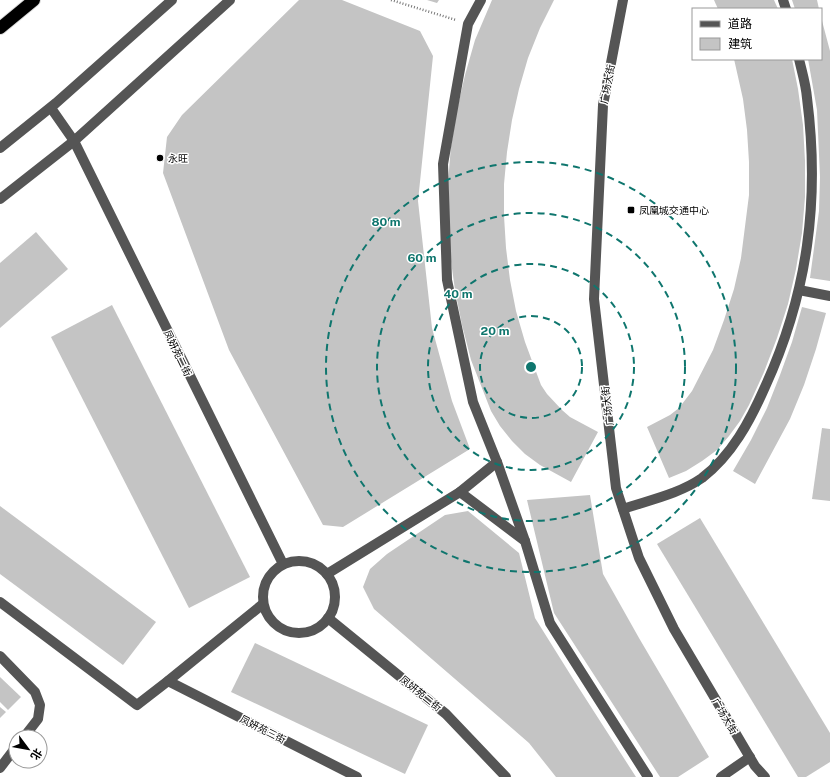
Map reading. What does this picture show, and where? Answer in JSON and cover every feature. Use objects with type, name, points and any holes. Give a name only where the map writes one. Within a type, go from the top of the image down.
[{"type":"highway","points":[[0,28],[34,0]]},
{"type":"street","points":[[0,148],[51,108],[172,0]]},
{"type":"street","points":[[0,199],[74,141],[230,0]]},
{"type":"street","points":[[481,0],[468,24],[443,164],[447,280],[473,402],[497,462],[525,541],[550,623],[648,777]]},
{"type":"street","name":"广场大街","points":[[623,0],[603,104],[594,299],[616,488],[639,558],[674,629],[755,766],[765,777]]},
{"type":"street","points":[[623,508],[674,493],[701,478],[725,457],[743,432],[770,377],[785,339],[799,290],[803,273],[811,214],[812,155],[807,96],[800,60]]},
{"type":"street","name":"凤妍苑二街","points":[[51,108],[74,141],[283,564]]},
{"type":"street","points":[[799,290],[830,296]]},
{"type":"street","points":[[327,574],[460,492],[497,462]]},
{"type":"street","points":[[460,492],[525,541]]},
{"type":"street","points":[[294,561],[307,561],[318,566],[327,574],[332,584],[335,596],[333,608],[328,618],[319,626],[308,631],[297,633],[285,630],[275,624],[268,615],[264,604],[263,592],[266,581],[273,571],[283,564],[294,561]]},
{"type":"street","points":[[0,602],[137,705],[264,604]]},
{"type":"street","name":"凤妍苑二街","points":[[328,618],[446,714],[506,777]]},
{"type":"street","points":[[0,656],[35,692],[40,705],[38,719],[30,729]]},
{"type":"street","name":"凤妍苑三街","points":[[168,681],[357,777]]},
{"type":"street","points":[[721,777],[750,757]]},
{"type":"street","points":[[0,768],[8,758]]},
{"type":"path","points":[[391,0],[468,24]]},
{"type":"building","points":[[299,0],[342,0],[420,31],[433,56],[418,201],[432,328],[452,401],[470,449],[343,527],[323,525],[229,350],[163,173],[167,137],[182,115]]},
{"type":"building","points":[[427,0],[439,0],[437,3]]},
{"type":"building","points":[[492,0],[554,0],[540,28],[528,58],[519,89],[507,152],[504,184],[504,216],[510,280],[516,311],[525,342],[541,385],[547,394],[570,417],[598,432],[571,482],[540,465],[525,454],[500,426],[491,411],[471,360],[455,290],[450,254],[448,182],[451,146],[465,75],[475,40]]},
{"type":"building","points":[[714,0],[774,0],[778,8],[718,8]]},
{"type":"building","points":[[792,0],[817,0],[819,8],[795,8]]},
{"type":"building","points":[[822,21],[830,51],[830,281],[810,278],[819,211],[820,177],[817,110],[808,60],[822,60]]},
{"type":"building","points":[[734,60],[792,60],[803,125],[805,161],[805,197],[802,233],[796,269],[788,304],[777,338],[764,372],[740,421],[717,450],[686,471],[669,478],[647,427],[670,415],[679,408],[692,391],[713,350],[734,289],[741,258],[749,195],[747,130],[743,99]]},
{"type":"building","points":[[36,232],[68,269],[0,328],[0,263]]},
{"type":"building","points":[[112,305],[250,577],[189,608],[51,337]]},
{"type":"building","points":[[802,307],[826,313],[804,385],[790,419],[755,484],[733,471],[767,408],[792,342]]},
{"type":"building","points":[[822,428],[830,429],[830,501],[812,499]]},
{"type":"building","points":[[590,495],[603,574],[709,757],[678,777],[660,777],[554,613],[527,500]]},
{"type":"building","points":[[0,506],[156,622],[123,665],[0,574]]},
{"type":"building","points":[[468,511],[519,553],[535,618],[636,777],[556,777],[529,743],[374,609],[363,587],[370,569],[387,554],[445,515]]},
{"type":"building","points":[[700,518],[830,733],[830,762],[806,777],[798,777],[657,544]]},
{"type":"building","points":[[255,643],[428,725],[405,774],[231,692]]},
{"type":"building","points":[[0,677],[21,697],[8,710],[0,702]]},
{"type":"building","points":[[0,707],[6,712],[0,718]]},
{"type":"place","name":"永旺","points":[[160,158]]},
{"type":"place","name":"凤凰城交通中心","points":[[631,210]]}]
